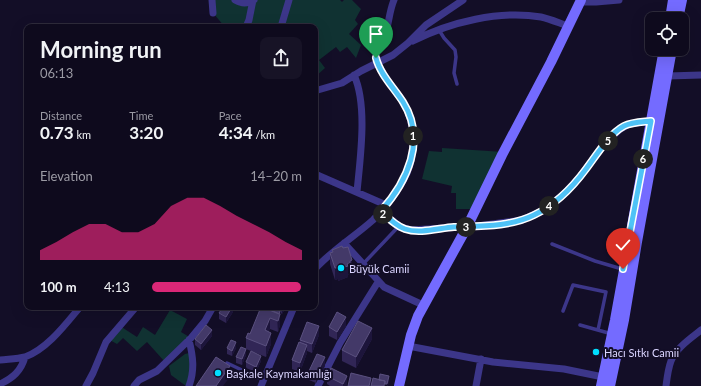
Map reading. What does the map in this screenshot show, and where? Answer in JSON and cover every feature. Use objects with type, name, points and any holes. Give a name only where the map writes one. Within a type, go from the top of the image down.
[{"type":"main road","points":[[671,12],[673,0]]},
{"type":"main road","points":[[679,12],[682,0]]},
{"type":"main road","points":[[399,386],[414,325],[423,305],[467,227],[502,155],[551,62],[580,1]]},
{"type":"main road","points":[[602,382],[663,56]]},
{"type":"main road","points":[[610,386],[624,320],[671,56]]},
{"type":"street","points":[[212,0],[213,13]]},
{"type":"street","points":[[235,0],[242,3],[247,3],[253,0]]},
{"type":"street","points":[[247,24],[253,0]]},
{"type":"street","points":[[282,24],[289,0]]},
{"type":"street","points":[[318,266],[330,254],[373,220],[381,211],[398,189],[406,175],[410,161],[413,138],[412,124],[407,109],[378,63],[376,55],[386,31],[394,0]]},
{"type":"street","points":[[318,90],[337,85],[393,55],[408,43],[426,25],[462,0]]},
{"type":"street","points":[[580,1],[596,2],[619,0]]},
{"type":"street","points":[[408,43],[439,29],[503,16],[542,17],[568,26]]},
{"type":"street","points":[[354,75],[360,90],[362,125],[357,192]]},
{"type":"street","points":[[668,76],[701,75]]},
{"type":"street","points":[[381,211],[399,226],[406,229],[418,230],[515,222],[528,218],[542,211],[571,187],[602,148],[619,130],[629,124],[651,121]]},
{"type":"street","points":[[318,175],[386,205]]},
{"type":"street","points":[[344,243],[378,282],[389,291],[423,305]]},
{"type":"street","points":[[318,386],[340,343],[378,282]]},
{"type":"street","points":[[0,360],[25,357],[36,351],[49,341],[77,310]]},
{"type":"street","points":[[86,386],[93,374],[106,342],[133,310]]},
{"type":"street","points":[[134,386],[139,380],[157,371],[189,340],[205,321],[211,310]]},
{"type":"street","points":[[262,383],[293,310]]},
{"type":"street","points":[[666,386],[669,367],[674,356],[683,345],[700,332]]},
{"type":"street","points":[[189,340],[193,366],[189,386]]},
{"type":"street","points":[[408,346],[513,364],[564,369],[602,382]]},
{"type":"street","points":[[0,384],[19,371],[25,357]]},
{"type":"street","points":[[476,386],[481,359]]},
{"type":"lane","points":[[439,29],[444,38],[455,50],[456,57],[454,73],[457,84]]},
{"type":"lane","points":[[363,264],[399,226]]},
{"type":"lane","points":[[552,244],[595,261],[623,269]]},
{"type":"lane","points":[[563,311],[573,285],[606,292],[598,330]]},
{"type":"lane","points":[[580,325],[612,334]]},
{"type":"lane","points":[[227,363],[262,383]]},
{"type":"green space","points":[[212,0],[340,0],[342,2],[344,0],[352,0],[361,9],[355,20],[358,24],[349,34],[361,45],[356,58],[347,47],[340,52],[336,47],[319,60],[325,68],[318,74],[318,24],[222,24],[213,13]]},
{"type":"green space","points":[[442,148],[504,152],[476,209],[456,209],[456,193],[451,193],[452,186],[422,179],[429,151],[442,152]]},
{"type":"green space","points":[[170,310],[187,319],[181,332],[191,338],[165,362],[147,342],[137,351],[123,338],[117,344],[108,339],[120,326],[137,337],[143,327],[155,335]]},
{"type":"green space","points":[[189,353],[191,370],[186,386],[171,375],[169,366],[185,354]]},
{"type":"building","points":[[342,246],[343,248],[348,247],[352,260],[347,264],[348,266],[338,269],[335,268],[330,253],[333,252],[332,250]]},
{"type":"building","points":[[221,310],[230,310],[226,317],[219,313]]},
{"type":"building","points":[[260,310],[270,310],[280,314],[278,321],[270,318],[265,330],[271,333],[266,346],[246,338],[248,333],[250,334]]},
{"type":"building","points":[[269,310],[280,310],[279,314]]},
{"type":"building","points":[[337,312],[346,317],[337,332],[329,327]]},
{"type":"building","points":[[358,321],[372,328],[356,357],[342,350]]},
{"type":"building","points":[[307,322],[319,326],[312,344],[300,340]]},
{"type":"building","points":[[206,325],[212,330],[201,344],[195,339]]},
{"type":"building","points":[[231,340],[236,342],[232,351],[227,348]]},
{"type":"building","points":[[299,342],[307,345],[300,363],[292,360]]},
{"type":"building","points":[[241,347],[246,349],[242,359],[236,357]]},
{"type":"building","points":[[251,351],[261,356],[256,367],[246,362]]},
{"type":"building","points":[[317,354],[325,357],[316,375],[309,371]]},
{"type":"building","points":[[216,357],[230,366],[216,386],[196,386]]},
{"type":"building","points":[[331,368],[347,376],[343,384],[327,376]]},
{"type":"building","points":[[351,373],[371,378],[369,386],[348,386]]},
{"type":"building","points":[[380,374],[389,376],[387,384],[385,384],[385,381],[379,380]]},
{"type":"building","points":[[373,378],[385,381],[384,386],[371,386]]},
{"type":"place","name":"Büyük Camii","points":[[341,268]]},
{"type":"place","name":"Hacı Sıtkı Camii","points":[[596,352]]},
{"type":"place","name":"Başkale Kaymakamlığı","points":[[218,373]]},
{"type":"route","points":[[376,58],[392,87],[404,102],[412,124],[413,145],[408,169],[398,189],[381,211],[394,223],[406,229],[418,230],[515,222],[535,215],[550,206],[571,187],[602,148],[619,130],[624,126],[636,122],[651,121],[623,269]]}]
